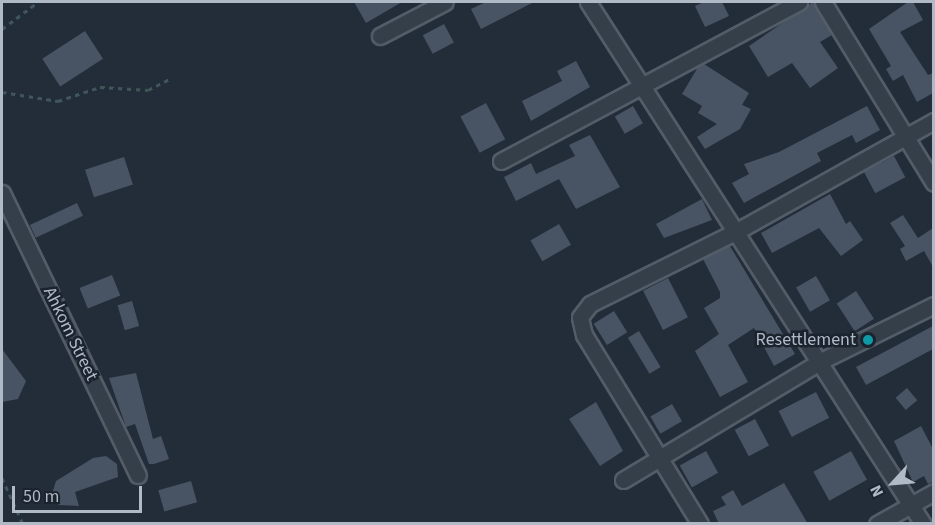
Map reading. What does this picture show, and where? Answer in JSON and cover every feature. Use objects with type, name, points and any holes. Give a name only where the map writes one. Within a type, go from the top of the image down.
[{"type":"street","points":[[380,36],[445,2]]},
{"type":"street","points":[[588,2],[821,361],[923,524]]},
{"type":"street","points":[[501,161],[644,87],[799,2]]},
{"type":"street","points":[[822,2],[907,135],[933,183]]},
{"type":"street","points":[[700,524],[584,335],[580,318],[590,304],[737,231],[933,121]]},
{"type":"street","name":"Ahkom Street","points":[[2,193],[138,475]]},
{"type":"street","points":[[623,480],[821,361],[933,304]]},
{"type":"street","points":[[877,524],[933,492]]},
{"type":"path","points":[[2,29],[38,2]]},
{"type":"path","points":[[2,92],[58,101],[100,87],[148,90],[170,79]]},
{"type":"path","points":[[2,478],[23,524]]},
{"type":"building","points":[[354,2],[402,2],[366,23]]},
{"type":"building","points":[[486,2],[534,2],[481,29],[471,9]]},
{"type":"building","points":[[704,2],[722,2],[729,16],[705,27],[695,6]]},
{"type":"building","points":[[813,2],[832,35],[820,42],[838,68],[810,88],[792,63],[768,77],[749,46]]},
{"type":"building","points":[[908,2],[913,2],[923,20],[900,32],[928,75],[933,73],[933,93],[917,102],[903,75],[893,81],[886,69],[891,66],[869,29]]},
{"type":"building","points":[[444,24],[454,43],[433,54],[423,35]]},
{"type":"building","points":[[85,31],[103,59],[60,86],[42,59]]},
{"type":"building","points":[[576,61],[590,87],[531,121],[522,101],[562,81],[557,71]]},
{"type":"building","points":[[704,64],[749,93],[742,105],[751,109],[740,129],[705,149],[697,137],[717,124],[698,113],[702,106],[682,94],[698,67]]},
{"type":"building","points":[[486,103],[505,139],[480,153],[460,117]]},
{"type":"building","points":[[633,106],[643,123],[625,134],[615,116]]},
{"type":"building","points":[[867,106],[880,130],[856,143],[852,135],[817,153],[821,161],[744,203],[732,183],[749,174],[744,164],[779,152]]},
{"type":"building","points":[[590,135],[620,187],[576,209],[559,179],[516,201],[504,177],[531,163],[536,174],[575,156],[569,145]]},
{"type":"building","points":[[894,156],[905,177],[875,193],[864,172]]},
{"type":"building","points":[[124,157],[133,185],[94,197],[85,170]]},
{"type":"building","points":[[830,194],[846,224],[850,221],[863,240],[841,256],[819,228],[772,253],[761,233]]},
{"type":"building","points":[[702,199],[712,220],[664,238],[656,224]]},
{"type":"building","points":[[77,203],[83,216],[36,238],[30,225]]},
{"type":"building","points":[[903,215],[918,238],[933,228],[933,267],[924,251],[906,261],[900,249],[905,246],[890,223]]},
{"type":"building","points":[[559,224],[571,245],[542,261],[530,240]]},
{"type":"building","points":[[730,246],[795,354],[774,366],[754,328],[728,345],[748,382],[720,397],[695,351],[719,334],[704,308],[720,298],[720,292],[703,259]]},
{"type":"building","points":[[112,275],[120,295],[88,309],[80,288]]},
{"type":"building","points":[[816,276],[830,300],[810,312],[796,288]]},
{"type":"building","points":[[668,278],[688,317],[663,330],[643,291]]},
{"type":"building","points":[[856,291],[874,319],[855,331],[837,304]]},
{"type":"building","points":[[132,301],[139,326],[125,330],[118,305]]},
{"type":"building","points":[[614,311],[627,332],[607,345],[594,324]]},
{"type":"building","points":[[933,326],[933,349],[866,385],[856,367]]},
{"type":"building","points":[[639,331],[661,367],[649,374],[628,338]]},
{"type":"building","points":[[2,349],[26,381],[18,399],[2,402]]},
{"type":"building","points":[[136,373],[153,439],[161,436],[169,459],[154,464],[149,464],[135,424],[126,427],[109,378]]},
{"type":"building","points":[[907,388],[917,400],[906,410],[896,398]]},
{"type":"building","points":[[816,392],[829,418],[792,437],[779,411]]},
{"type":"building","points":[[596,402],[623,451],[600,466],[569,419]]},
{"type":"building","points":[[672,404],[682,421],[660,434],[650,416]]},
{"type":"building","points":[[755,419],[769,445],[749,456],[735,430]]},
{"type":"building","points":[[921,426],[933,449],[933,482],[928,484],[924,476],[913,482],[894,441]]},
{"type":"building","points":[[706,451],[718,473],[692,487],[680,466]]},
{"type":"building","points":[[851,451],[867,480],[829,501],[813,472]]},
{"type":"building","points":[[106,456],[117,464],[118,477],[75,492],[79,506],[59,505],[52,494],[56,481],[93,458]]},
{"type":"building","points":[[191,481],[197,502],[164,512],[158,490]]},
{"type":"building","points":[[784,483],[808,524],[719,524],[713,511],[726,505],[721,497],[733,490],[742,506]]},
{"type":"place","name":"Resettlement","points":[[868,340]]}]
